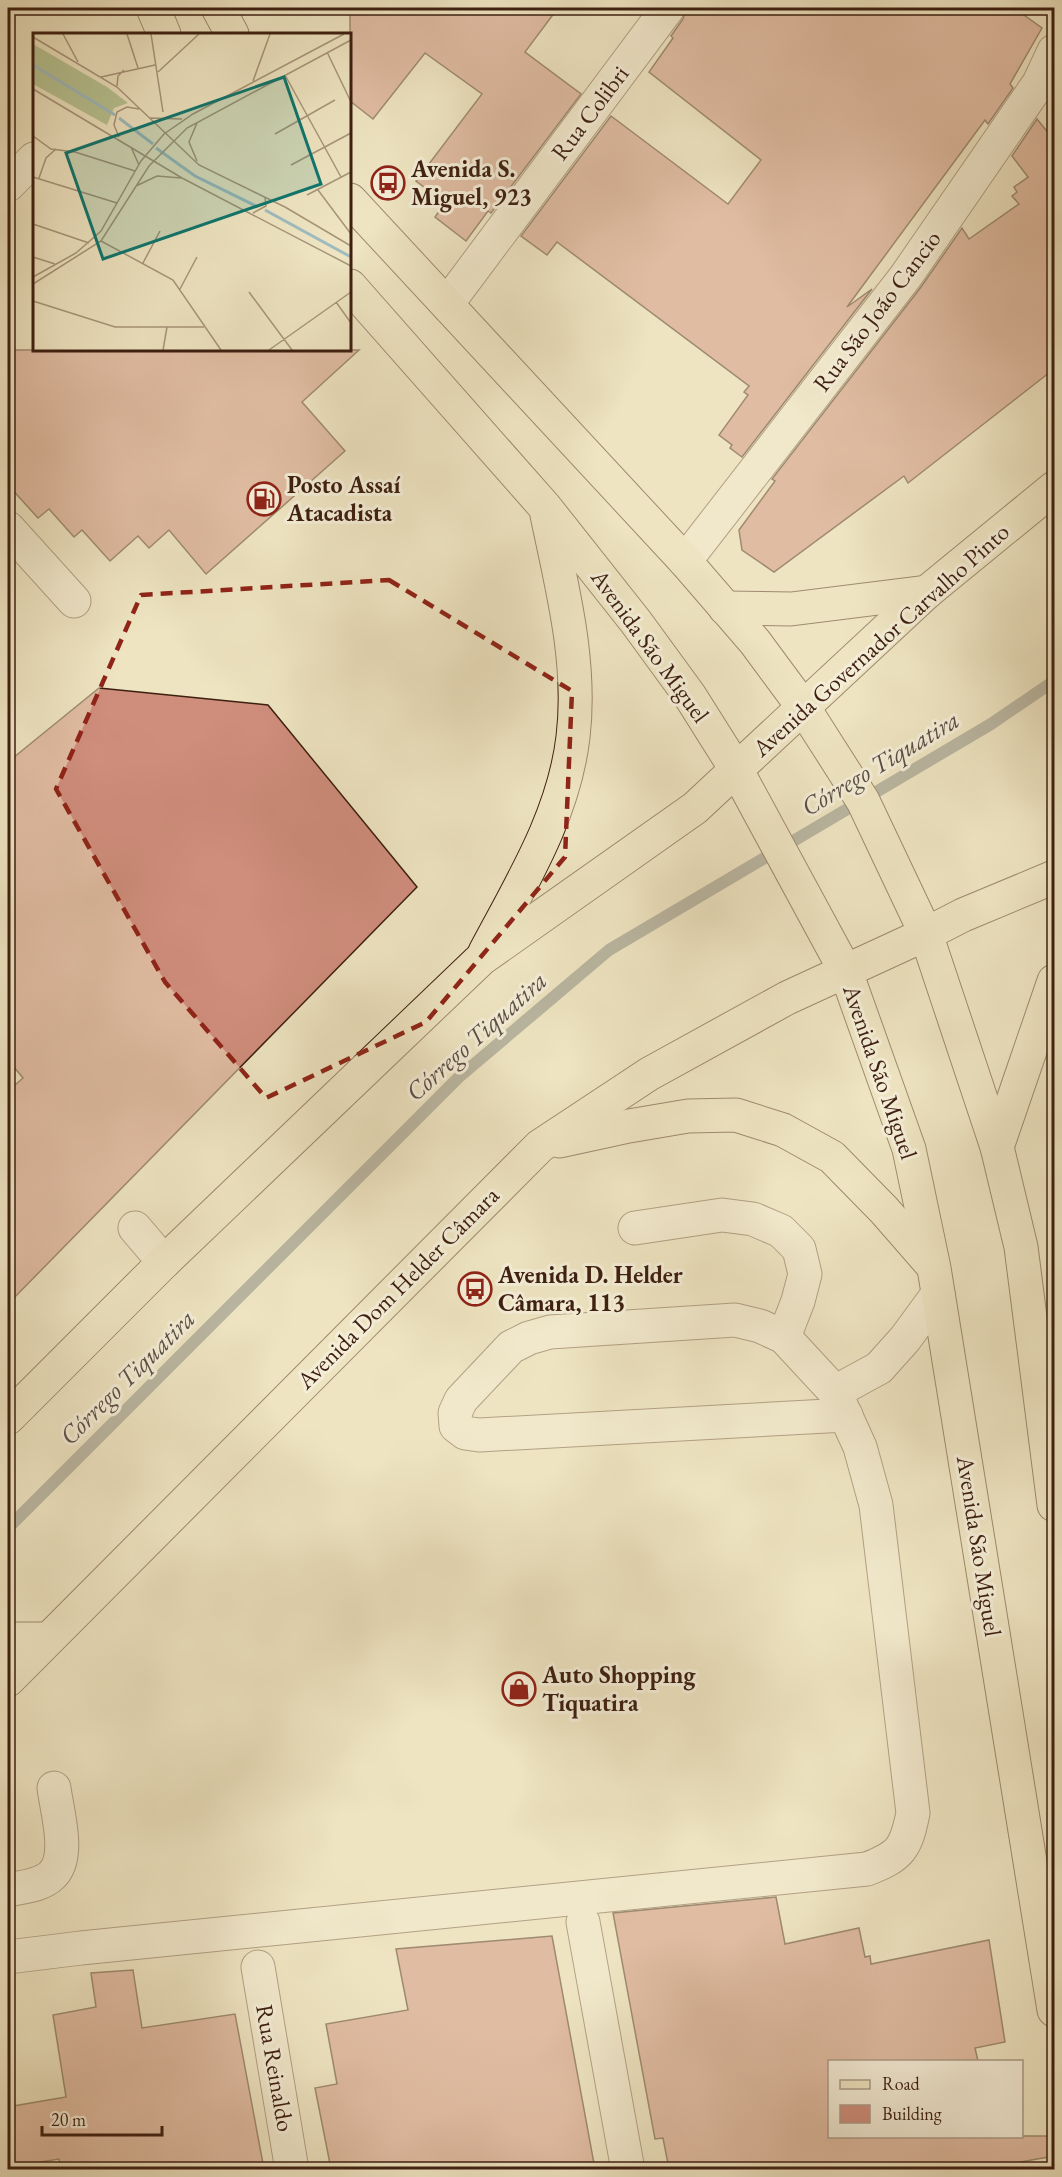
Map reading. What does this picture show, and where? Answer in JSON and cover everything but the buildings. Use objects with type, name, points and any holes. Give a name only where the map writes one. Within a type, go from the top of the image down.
[{"type":"main road","points":[[153,8],[164,33]]},
{"type":"main road","points":[[218,8],[231,33]]},
{"type":"main road","points":[[351,201],[685,561],[755,642],[803,707],[855,789],[926,934],[997,1148],[1021,1247],[1054,1505]]},
{"type":"main road","name":"Avenida São Miguel","points":[[351,287],[545,507],[636,622],[690,696],[736,769],[846,972],[909,1149],[936,1281],[1054,2010]]},
{"type":"main road","name":"Avenida Governador Carvalho Pinto","points":[[736,769],[927,592],[1054,488]]},
{"type":"main road","points":[[481,959],[542,844],[560,795],[573,737],[574,676],[567,615],[545,507]]},
{"type":"main road","points":[[1010,525],[1054,517]]},
{"type":"main road","points":[[725,608],[790,609],[927,592]]},
{"type":"main road","points":[[8,1418],[164,1262],[481,959],[695,808],[736,769]]},
{"type":"main road","points":[[846,972],[963,915],[1054,877]]},
{"type":"main road","name":"Avenida Dom Helder Câmara","points":[[8,1680],[540,1146],[649,1074],[788,998],[846,972]]},
{"type":"main road","points":[[997,1148],[1054,981]]},
{"type":"main road","points":[[540,1146],[629,1126],[688,1116],[736,1115],[783,1130],[832,1157],[884,1210],[936,1281]]},
{"type":"main road","points":[[8,1639],[47,1639]]},
{"type":"street","name":"Rua Colibri","points":[[447,304],[668,8]]},
{"type":"street","name":"Rua São João Cancio","points":[[685,561],[906,276],[1039,83],[1054,51]]},
{"type":"street","points":[[8,184],[33,160]]},
{"type":"street","points":[[8,528],[74,601]]},
{"type":"street","points":[[635,1228],[722,1215],[753,1219],[781,1231],[799,1249],[805,1274],[798,1301],[784,1337]]},
{"type":"street","points":[[135,1228],[164,1262]]},
{"type":"street","points":[[8,1957],[867,1869],[886,1862],[901,1850],[909,1834],[913,1813],[876,1505],[860,1447],[840,1403],[784,1337],[760,1326],[735,1320],[550,1332],[529,1338],[511,1347],[461,1400],[455,1413],[456,1426],[465,1433],[479,1436],[840,1403],[879,1368],[905,1339],[936,1281]]},
{"type":"street","points":[[8,1890],[37,1884],[51,1877],[59,1866],[63,1850],[54,1788]]},
{"type":"street","points":[[583,1922],[628,2169]]},
{"type":"street","name":"Rua Reinaldo","points":[[258,1966],[292,2169]]},
{"type":"highlighted area","points":[[389,580],[572,691],[565,857],[426,1022],[266,1098],[165,982],[56,789],[141,595]]},
{"type":"waterway","name":"Córrego Tiquatira","points":[[8,1528],[459,1077],[609,950],[991,724],[1054,681]]},
{"type":"place","name":"Avenida S. Miguel, 923","points":[[388,183]]},
{"type":"place","name":"Posto Assaí Atacadista","points":[[264,499]]},
{"type":"place","name":"Avenida D. Helder Câmara, 113","points":[[475,1289]]},
{"type":"place","name":"Auto Shopping Tiquatira","points":[[519,1689]]}]
